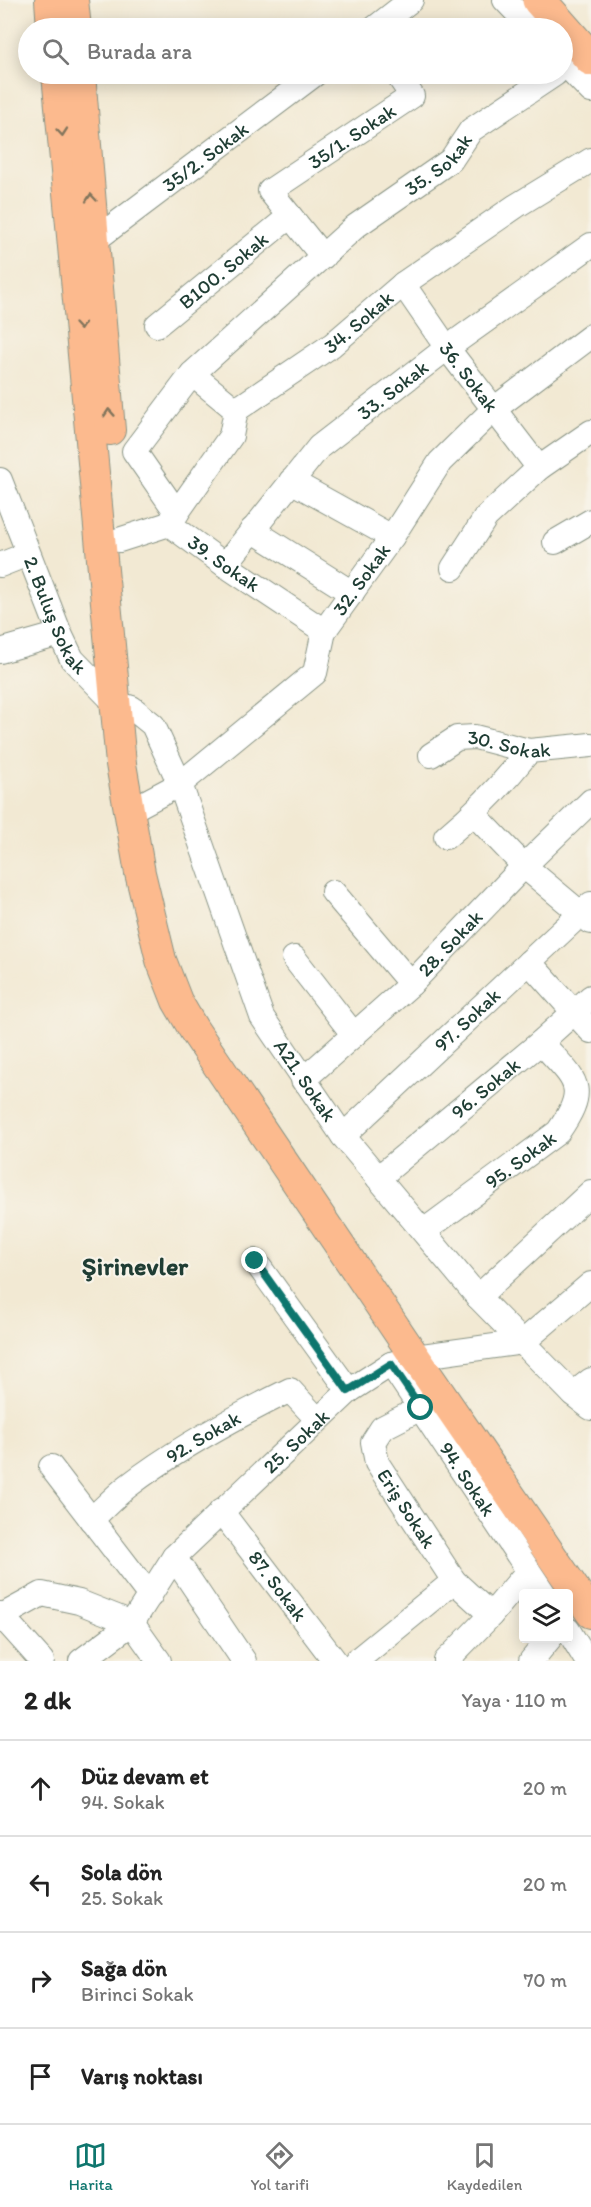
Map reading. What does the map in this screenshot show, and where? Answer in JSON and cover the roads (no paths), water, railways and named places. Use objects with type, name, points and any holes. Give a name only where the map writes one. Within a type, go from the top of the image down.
[{"type":"highway","points":[[539,0],[550,18]]},
{"type":"highway","points":[[547,0],[555,18]]},
{"type":"main road","points":[[50,0],[51,18]]},
{"type":"main road","points":[[73,0],[74,18]]},
{"type":"main road","points":[[58,84],[123,706],[138,807],[157,867],[178,956],[192,993],[413,1358],[591,1613]]},
{"type":"main road","points":[[81,84],[118,540],[123,706]]},
{"type":"main road","points":[[413,1358],[591,1580]]},
{"type":"street","points":[[388,18],[411,0]]},
{"type":"street","points":[[505,0],[522,18]]},
{"type":"street","points":[[574,59],[591,91]]},
{"type":"street","name":"35/2. Sokak","points":[[95,240],[302,84]]},
{"type":"street","name":"35/1. Sokak","points":[[290,216],[270,190],[412,96],[404,84]]},
{"type":"street","name":"35. Sokak","points":[[173,518],[134,451],[192,374],[356,226],[451,160],[471,130],[538,84]]},
{"type":"street","name":"34. Sokak","points":[[236,410],[332,345],[403,284],[516,206],[591,160]]},
{"type":"street","points":[[290,216],[323,257]]},
{"type":"street","name":"B100. Sokak","points":[[157,325],[290,216]]},
{"type":"street","name":"33. Sokak","points":[[225,565],[319,447],[447,348],[591,245]]},
{"type":"street","name":"36. Sokak","points":[[403,284],[447,348],[539,468]]},
{"type":"street","name":"32. Sokak","points":[[138,807],[180,784],[315,672],[324,631],[393,537],[440,462],[494,409],[591,336]]},
{"type":"street","points":[[173,518],[231,436],[236,410],[192,374]]},
{"type":"street","points":[[453,568],[486,517],[539,468],[591,432]]},
{"type":"street","points":[[291,481],[393,537]]},
{"type":"street","name":"2. Buluş Sokak","points":[[2,488],[72,659],[123,706]]},
{"type":"street","name":"39. Sokak","points":[[118,540],[173,518],[225,565],[324,631]]},
{"type":"street","points":[[555,542],[591,521]]},
{"type":"street","points":[[252,530],[352,593]]},
{"type":"street","points":[[0,565],[28,554]]},
{"type":"street","points":[[0,651],[60,634]]},
{"type":"street","name":"A21. Sokak","points":[[123,706],[153,725],[180,784],[261,1017],[303,1080],[343,1136],[478,1297],[522,1342],[585,1394]]},
{"type":"street","name":"30. Sokak","points":[[430,755],[457,738],[475,736],[529,751],[591,745]]},
{"type":"street","points":[[446,837],[474,814],[509,778],[529,751]]},
{"type":"street","name":"28. Sokak","points":[[303,1080],[411,984],[524,866],[591,801]]},
{"type":"street","points":[[474,814],[524,866],[587,913]]},
{"type":"street","points":[[333,892],[411,984]]},
{"type":"street","name":"97. Sokak","points":[[343,1136],[529,962],[587,913]]},
{"type":"street","points":[[294,958],[354,1035]]},
{"type":"street","points":[[529,962],[582,1004],[591,1031]]},
{"type":"street","name":"96. Sokak","points":[[378,1178],[541,1042],[582,1004]]},
{"type":"street","name":"95. Sokak","points":[[424,1231],[558,1132],[573,1113],[578,1098],[578,1084],[541,1042]]},
{"type":"street","points":[[478,1297],[591,1192]]},
{"type":"street","points":[[255,1261],[348,1391]]},
{"type":"street","points":[[522,1342],[591,1284]]},
{"type":"street","name":"25. Sokak","points":[[81,1661],[132,1623],[174,1557],[348,1391],[413,1358],[522,1342]]},
{"type":"street","name":"94. Sokak","points":[[413,1358],[421,1408],[541,1589]]},
{"type":"street","name":"92. Sokak","points":[[91,1521],[127,1486],[253,1408],[290,1390],[317,1419]]},
{"type":"street","name":"Eriş Sokak","points":[[421,1408],[382,1428],[373,1442],[377,1463],[454,1581],[491,1615]]},
{"type":"street","points":[[51,1467],[150,1596]]},
{"type":"street","name":"87. Sokak","points":[[221,1511],[335,1661]]},
{"type":"street","points":[[174,1557],[244,1661]]},
{"type":"street","points":[[446,1661],[491,1615],[528,1571]]},
{"type":"street","points":[[356,1661],[454,1581]]},
{"type":"street","points":[[42,1661],[1,1615],[42,1594],[79,1602],[132,1623],[159,1661]]},
{"type":"street","points":[[573,1638],[587,1661]]},
{"type":"street","points":[[531,1661],[546,1643]]},
{"type":"district","name":"Şirinevler","points":[[135,1266]]}]
